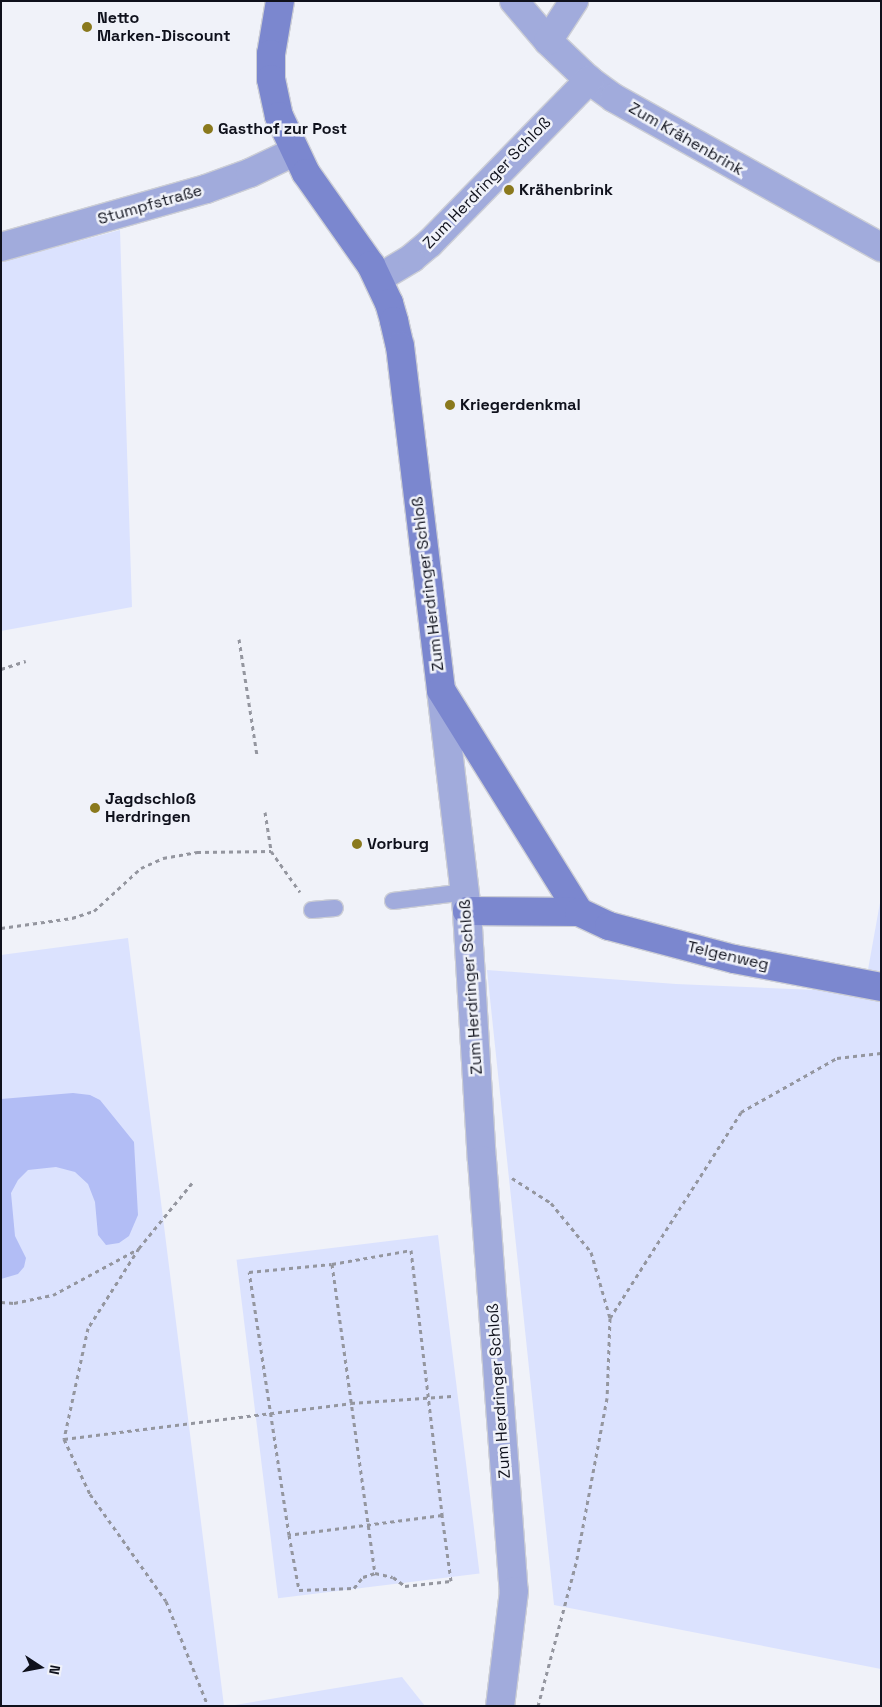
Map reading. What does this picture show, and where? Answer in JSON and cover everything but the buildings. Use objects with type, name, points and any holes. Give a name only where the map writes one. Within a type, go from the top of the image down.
[{"type":"main road","name":"Zum Herdringer Schloß","points":[[280,1],[274,27],[271,79],[279,116],[300,162],[348,229],[378,278],[389,302],[400,346],[441,690]]},
{"type":"main road","points":[[441,690],[579,912]]},
{"type":"main road","name":"Telgenweg","points":[[466,902],[579,912],[608,926],[734,959],[881,987]]},
{"type":"street","name":"Zum Krähenbrink","points":[[514,1],[548,41],[589,80],[614,98],[718,158],[881,247]]},
{"type":"street","points":[[548,41],[574,1]]},
{"type":"street","name":"Zum Herdringer Schloß","points":[[378,278],[412,258],[430,243],[589,80]]},
{"type":"street","name":"Stumpfstraße","points":[[1,246],[206,189],[250,173],[300,162]]},
{"type":"street","name":"Zum Herdringer Schloß","points":[[441,690],[466,902],[482,1160],[514,1591],[505,1704]]},
{"type":"lane","points":[[393,901],[466,902]]},
{"type":"lane","points":[[312,910],[335,908]]},
{"type":"path","points":[[239,639],[257,754]]},
{"type":"path","points":[[1,669],[26,661]]},
{"type":"path","points":[[265,812],[271,851],[312,910]]},
{"type":"path","points":[[1,928],[72,918],[94,911],[142,868],[163,858],[197,852],[271,851]]},
{"type":"path","points":[[610,1318],[740,1112],[837,1058],[881,1052]]},
{"type":"path","points":[[482,1160],[551,1203],[591,1252],[610,1318],[607,1398],[576,1563],[538,1706]]},
{"type":"path","points":[[192,1183],[139,1248],[88,1328],[64,1439],[90,1494],[166,1600],[208,1706]]},
{"type":"path","points":[[1,1302],[14,1303],[54,1295],[139,1248]]},
{"type":"path","points":[[411,1250],[451,1581],[405,1586],[392,1577],[375,1573],[363,1577],[354,1588],[298,1590],[249,1272],[332,1264],[411,1250]]},
{"type":"path","points":[[332,1264],[375,1573]]},
{"type":"path","points":[[64,1439],[351,1403],[428,1396],[452,1396]]},
{"type":"path","points":[[289,1534],[442,1515]]},
{"type":"shaded area","points":[[120,230],[132,607],[1,631],[1,262]]},
{"type":"shaded area","points":[[881,897],[881,1669],[554,1605],[487,970],[676,984],[864,992]]},
{"type":"shaded area","points":[[128,938],[224,1706],[1,1706],[1,955]]},
{"type":"shaded area","points":[[438,1235],[480,1573],[278,1598],[237,1260]]},
{"type":"shaded area","points":[[402,1677],[425,1706],[229,1706]]},
{"type":"water","points":[[73,1093],[90,1095],[100,1100],[134,1142],[138,1215],[129,1236],[119,1243],[106,1245],[98,1235],[95,1202],[88,1184],[75,1172],[56,1167],[28,1170],[18,1180],[11,1193],[15,1236],[26,1258],[24,1267],[18,1274],[1,1279],[1,1099]]},
{"type":"place","name":"Netto Marken-Discount","points":[[87,27]]},
{"type":"place","name":"Gasthof zur Post","points":[[208,129]]},
{"type":"place","name":"Krähenbrink","points":[[509,190]]},
{"type":"place","name":"Kriegerdenkmal","points":[[450,405]]},
{"type":"place","name":"Jagdschloß Herdringen","points":[[95,808]]},
{"type":"place","name":"Vorburg","points":[[357,844]]}]
